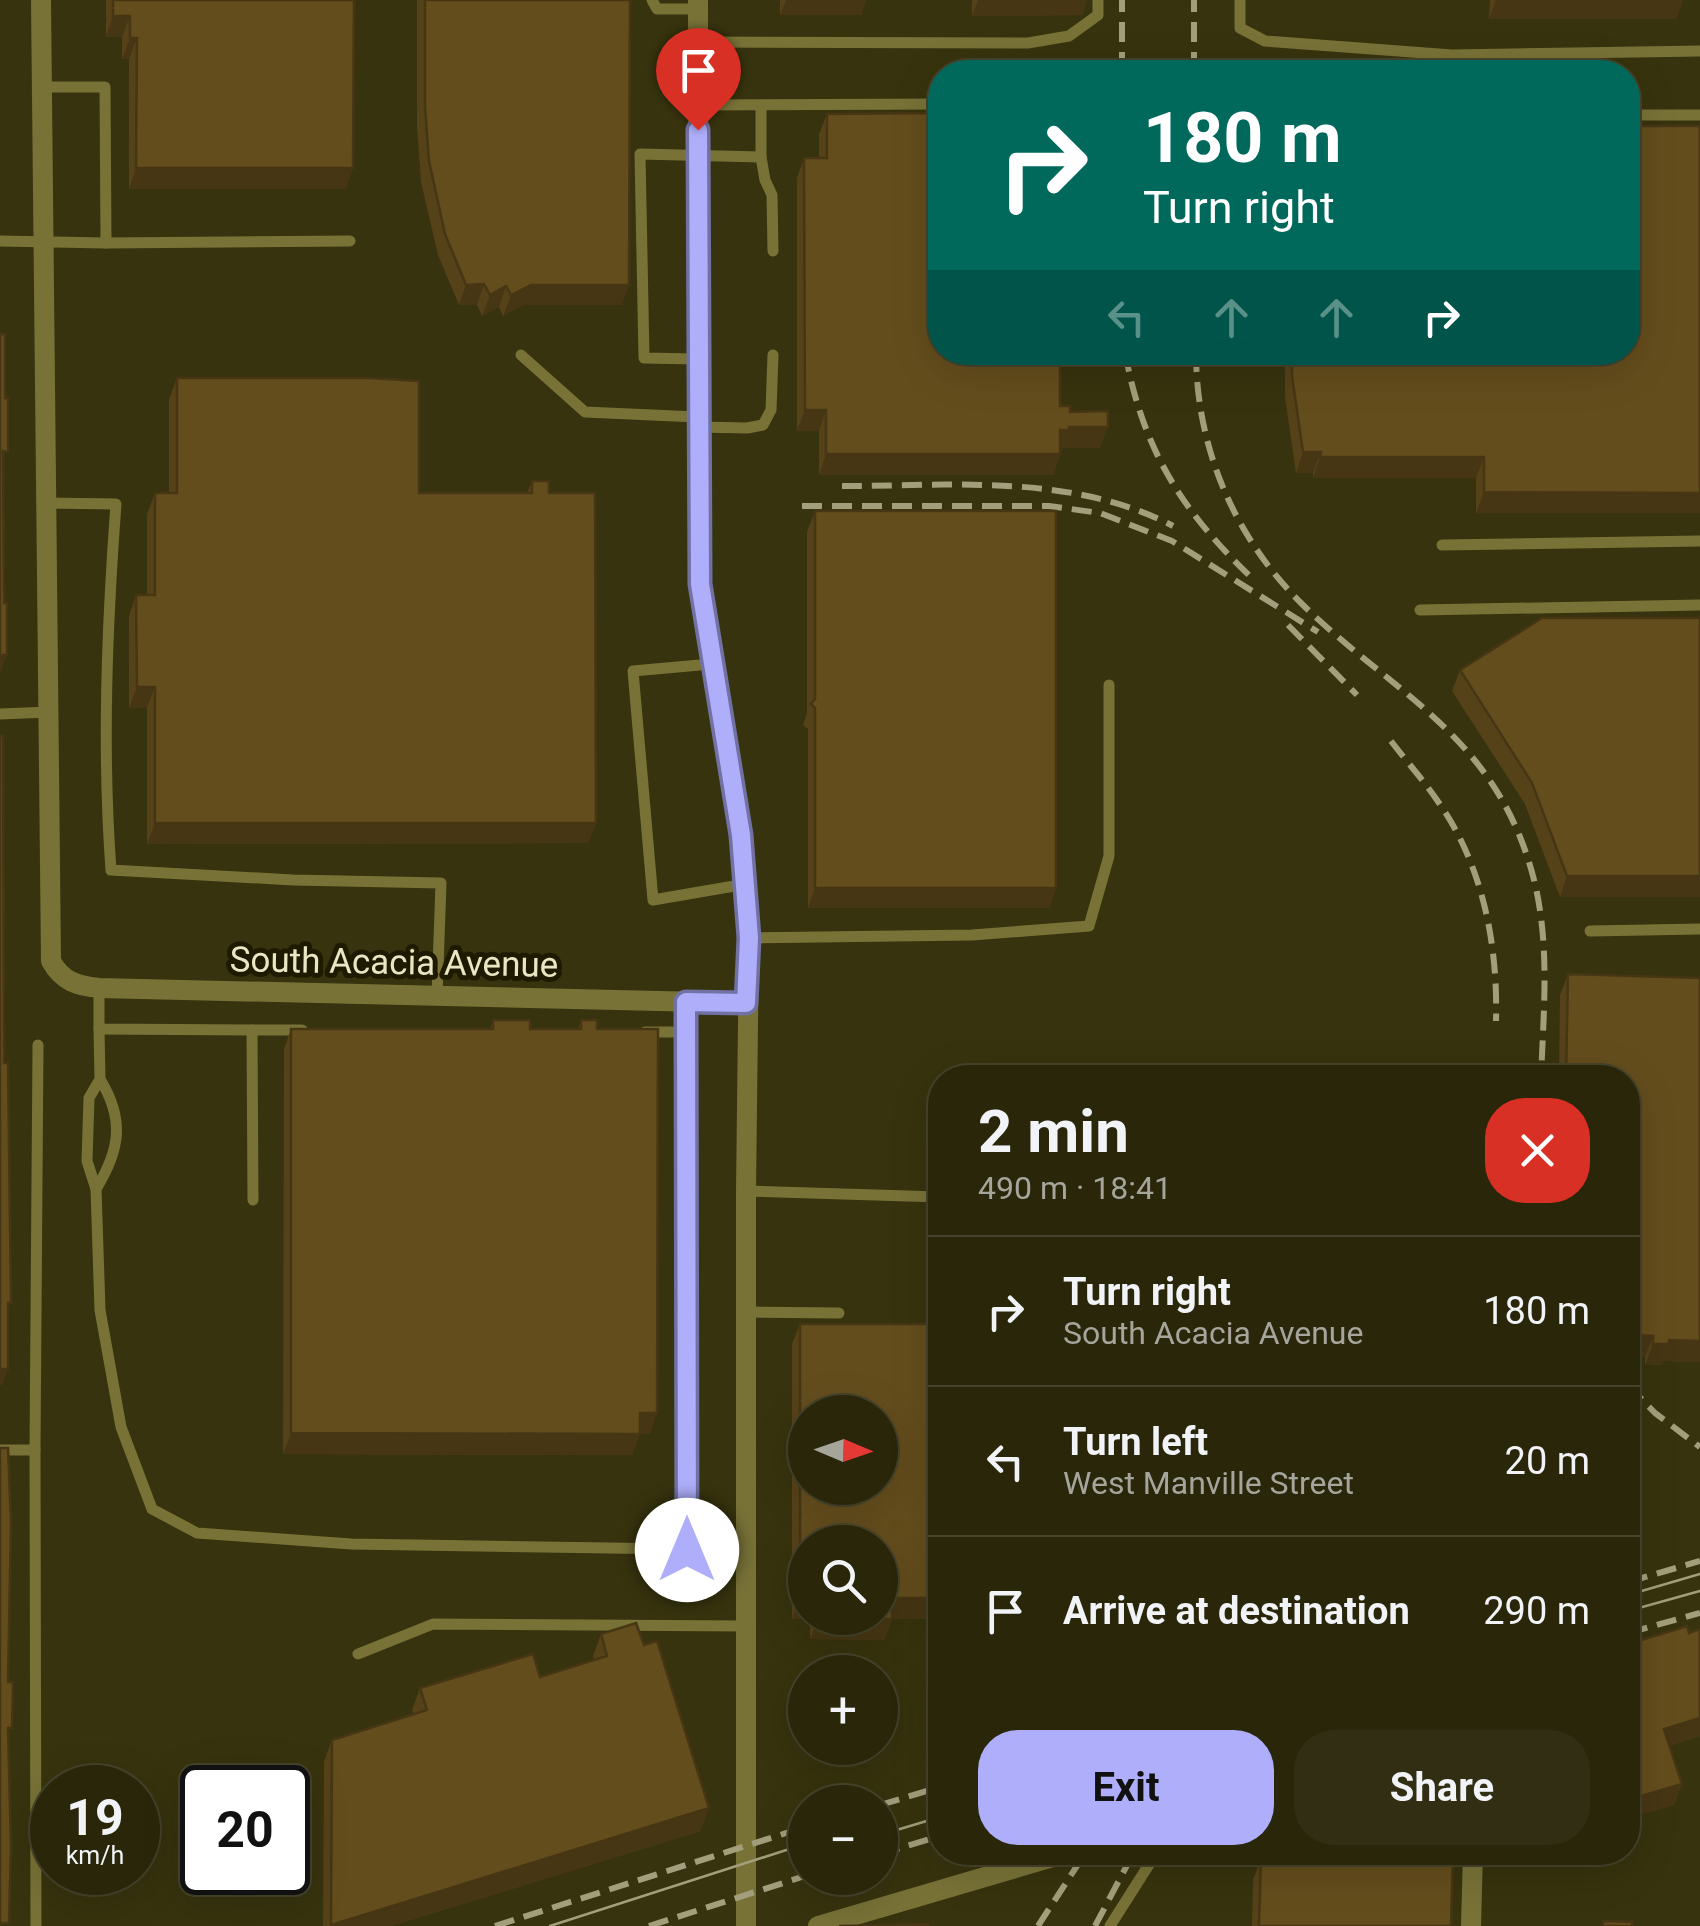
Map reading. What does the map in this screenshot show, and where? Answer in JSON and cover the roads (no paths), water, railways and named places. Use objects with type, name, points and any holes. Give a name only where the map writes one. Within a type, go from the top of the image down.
[{"type":"street","points":[[41,0],[48,712]]},
{"type":"street","points":[[698,5],[700,584],[710,664],[741,835],[749,938],[744,1550],[746,1926]]},
{"type":"street","name":"South Acacia Avenue","points":[[48,712],[51,961],[64,978],[80,986],[746,1003]]},
{"type":"street","points":[[818,1926],[1026,1865]]},
{"type":"street","points":[[1470,1926],[1472,1865]]},
{"type":"lane","points":[[652,0],[657,8],[698,5]]},
{"type":"lane","points":[[698,42],[1028,43],[1069,36],[1098,15],[1098,0]]},
{"type":"lane","points":[[1240,0],[1240,28],[1265,41],[1452,55],[1700,51]]},
{"type":"lane","points":[[42,88],[105,87],[106,243]]},
{"type":"lane","points":[[698,105],[928,104]]},
{"type":"lane","points":[[762,106],[761,156],[772,195],[773,251]]},
{"type":"lane","points":[[1640,115],[1700,115]]},
{"type":"lane","points":[[697,359],[644,358],[640,154],[761,156]]},
{"type":"lane","points":[[0,241],[350,241]]},
{"type":"lane","points":[[521,355],[586,412],[747,428],[763,425],[772,410],[774,355]]},
{"type":"lane","points":[[46,503],[116,504],[110,584],[106,772],[111,870],[441,883],[437,996]]},
{"type":"lane","points":[[1442,546],[1700,541]]},
{"type":"lane","points":[[1420,610],[1700,605]]},
{"type":"lane","points":[[710,664],[633,671],[653,900],[746,884]]},
{"type":"lane","points":[[749,938],[972,935],[1089,926],[1108,856],[1109,685]]},
{"type":"lane","points":[[0,714],[48,712]]},
{"type":"lane","points":[[1590,931],[1700,929]]},
{"type":"lane","points":[[96,1190],[115,1158],[115,1103],[100,1079],[98,988]]},
{"type":"lane","points":[[686,1002],[687,1550]]},
{"type":"lane","points":[[99,1029],[309,1030]]},
{"type":"lane","points":[[252,1030],[252,1200]]},
{"type":"lane","points":[[633,1032],[686,1032]]},
{"type":"lane","points":[[36,1926],[38,1045]]},
{"type":"lane","points":[[100,1079],[89,1098],[87,1161],[96,1190],[100,1310],[121,1427],[152,1508],[197,1533],[351,1544],[744,1550]]},
{"type":"lane","points":[[746,1191],[928,1197]]},
{"type":"lane","points":[[745,1312],[839,1313]]},
{"type":"lane","points":[[0,1450],[36,1450]]},
{"type":"lane","points":[[358,1654],[433,1624],[744,1626]]},
{"type":"lane","points":[[1110,1926],[1149,1865]]},
{"type":"tram line","points":[[1640,1592],[1700,1574]]},
{"type":"tram line","points":[[1640,1608],[1700,1591]]},
{"type":"tram line","points":[[898,1830],[928,1821]]},
{"type":"tram line","points":[[550,1926],[788,1849]]},
{"type":"railway","points":[[1122,0],[1122,60]]},
{"type":"railway","points":[[1194,0],[1194,60]]},
{"type":"railway","points":[[1128,365],[1143,420],[1170,478],[1207,530],[1255,581]]},
{"type":"railway","points":[[1197,365],[1203,422],[1212,456],[1239,520],[1257,550],[1302,604],[1459,742],[1508,810],[1526,853],[1540,909],[1544,964],[1541,1065]]},
{"type":"railway","points":[[842,486],[969,485],[1053,490],[1094,497],[1173,526]]},
{"type":"railway","points":[[802,506],[1049,506],[1100,513],[1172,541],[1318,632]]},
{"type":"railway","points":[[1288,625],[1357,695]]},
{"type":"railway","points":[[1391,741],[1434,795],[1467,853],[1490,935],[1496,1021]]},
{"type":"railway","points":[[1640,1397],[1700,1447]]},
{"type":"railway","points":[[1640,1578],[1700,1561]]},
{"type":"railway","points":[[1640,1630],[1700,1613]]},
{"type":"railway","points":[[898,1800],[928,1791]]},
{"type":"railway","points":[[495,1926],[788,1832]]},
{"type":"railway","points":[[898,1849],[928,1840]]},
{"type":"railway","points":[[1038,1926],[1078,1865]]},
{"type":"railway","points":[[1095,1926],[1127,1865]]},
{"type":"railway","points":[[649,1926],[788,1881]]}]
